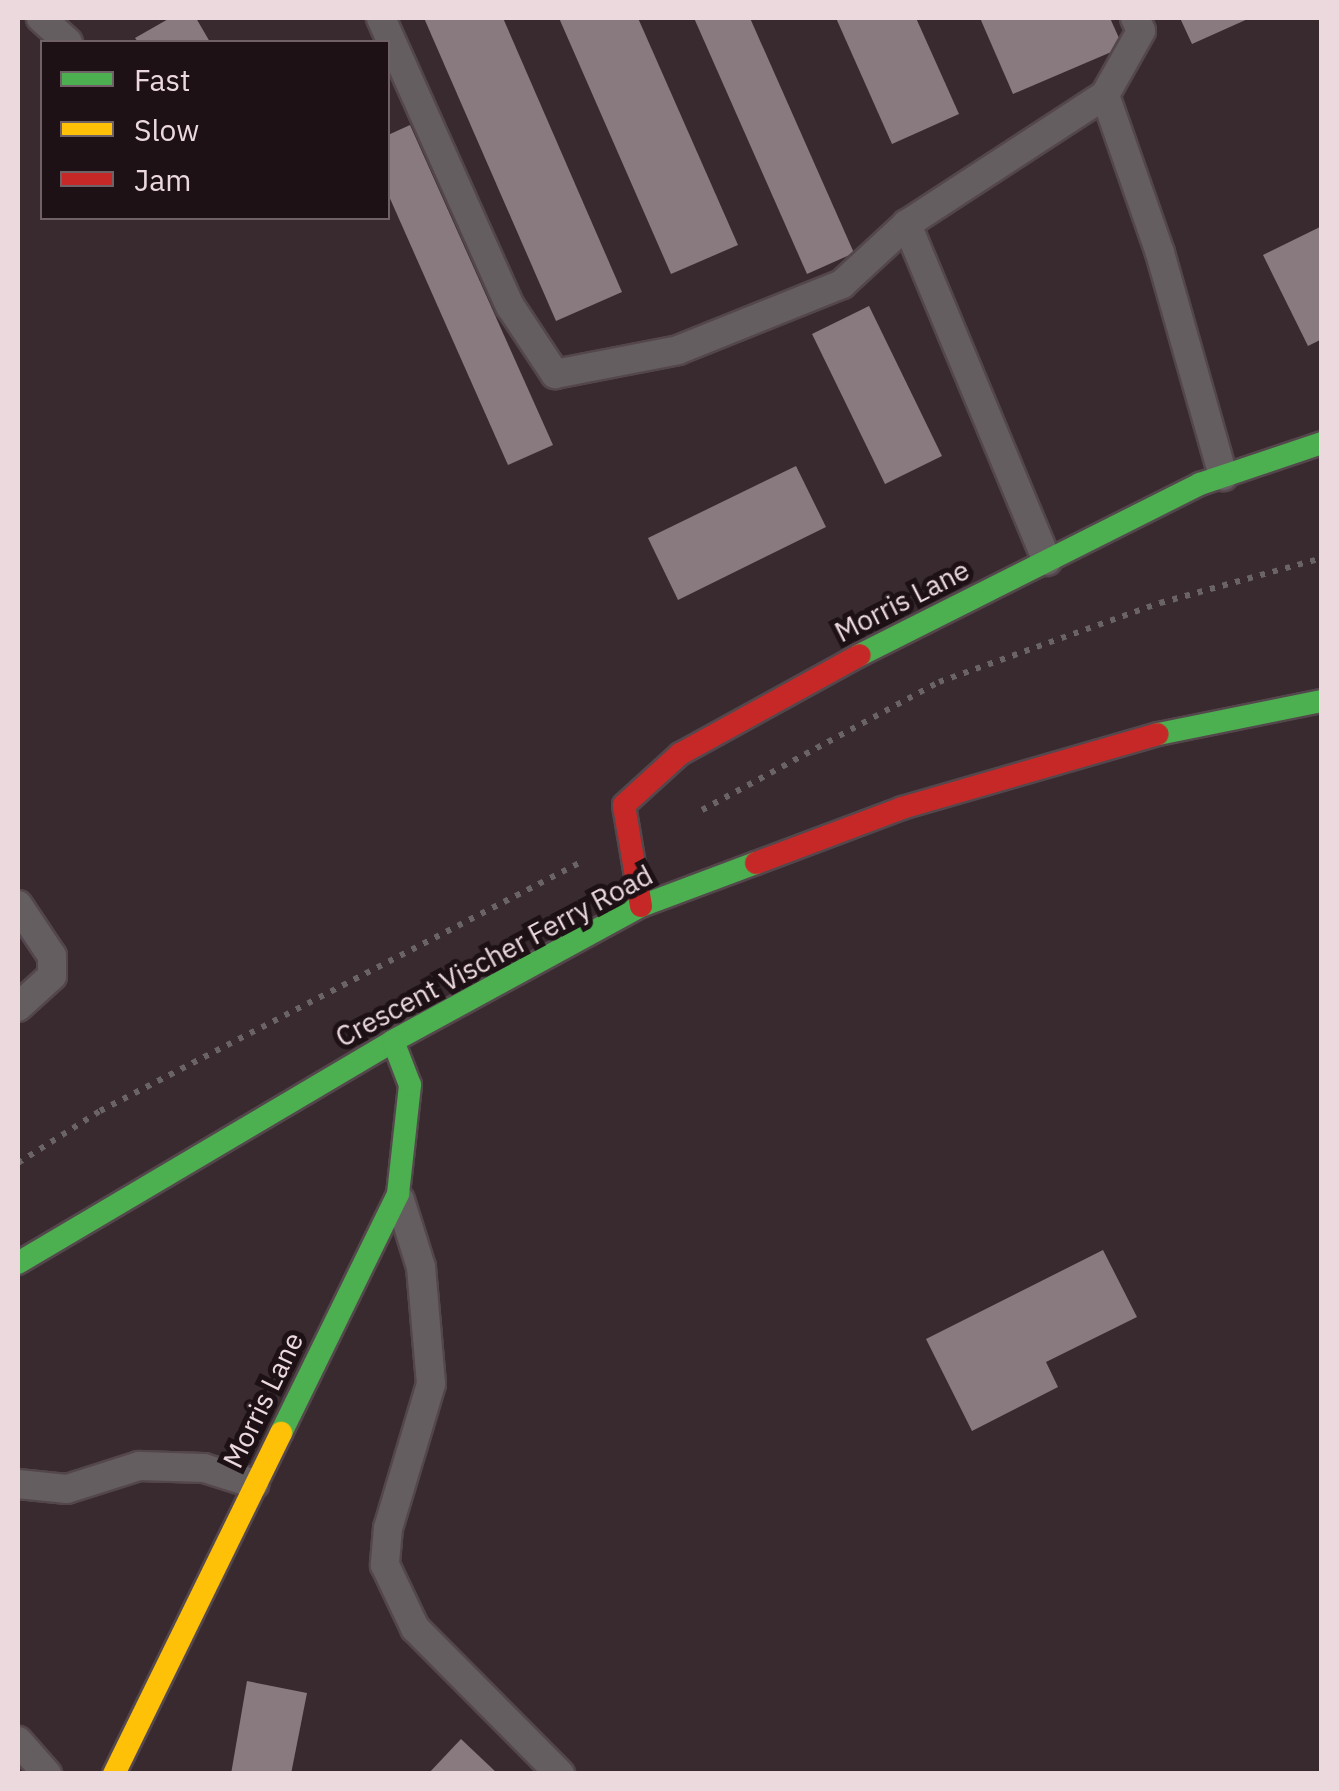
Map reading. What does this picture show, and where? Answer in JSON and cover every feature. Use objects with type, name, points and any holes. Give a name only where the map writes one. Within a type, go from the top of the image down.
[{"type":"street","name":"Morris Lane","points":[[641,906],[624,805],[680,754],[1048,561],[1224,476],[1322,443]]},
{"type":"street","name":"Crescent Vischer Ferry Road","points":[[18,1262],[393,1041],[641,906],[902,808],[1146,736],[1322,701]]},
{"type":"street","name":"Morris Lane","points":[[114,1774],[398,1194],[410,1085],[393,1041]]},
{"type":"lane","points":[[18,25],[33,18]]},
{"type":"lane","points":[[41,18],[66,40]]},
{"type":"lane","points":[[381,18],[510,306],[555,374],[678,350],[842,284],[908,224],[1105,95],[1141,30],[1135,18]]},
{"type":"lane","points":[[1105,95],[1160,252],[1224,476]]},
{"type":"lane","points":[[908,224],[1048,561]]},
{"type":"lane","points":[[18,905],[52,956],[52,976],[18,1007]]},
{"type":"lane","points":[[398,1194],[420,1266],[431,1384],[388,1528],[385,1565],[415,1628],[560,1774]]},
{"type":"lane","points":[[18,1484],[67,1489],[139,1466],[204,1468],[256,1484]]},
{"type":"lane","points":[[18,1742],[47,1774]]},
{"type":"building","points":[[170,18],[196,18],[209,40],[136,40]]},
{"type":"building","points":[[424,18],[503,18],[622,292],[556,321]]},
{"type":"building","points":[[559,18],[638,18],[738,245],[671,274]]},
{"type":"building","points":[[694,18],[750,18],[854,253],[807,274]]},
{"type":"building","points":[[836,18],[916,18],[959,114],[892,144]]},
{"type":"building","points":[[980,18],[1110,18],[1123,47],[1013,94]]},
{"type":"building","points":[[1180,18],[1250,18],[1192,44]]},
{"type":"building","points":[[410,125],[553,445],[508,465],[390,199],[390,134]]},
{"type":"building","points":[[1322,226],[1322,339],[1308,346],[1263,255]]},
{"type":"building","points":[[869,306],[942,456],[885,484],[812,334]]},
{"type":"building","points":[[796,466],[826,527],[678,600],[648,538]]},
{"type":"building","points":[[1103,1250],[1137,1317],[1046,1362],[1058,1387],[972,1431],[926,1339]]},
{"type":"building","points":[[247,1681],[307,1693],[291,1774],[231,1774]]},
{"type":"building","points":[[461,1739],[498,1774],[428,1774]]},
{"type":"traffic: fast","points":[[860,655],[1200,484],[1322,443]]},
{"type":"traffic: fast","points":[[1158,734],[1322,701]]},
{"type":"traffic: fast","points":[[18,1263],[393,1041],[641,906],[756,863]]},
{"type":"traffic: fast","points":[[281,1433],[398,1194],[410,1085],[393,1041]]},
{"type":"traffic: slow","points":[[114,1774],[281,1433]]},
{"type":"traffic: jam","points":[[641,906],[624,805],[680,754],[860,655]]},
{"type":"traffic: jam","points":[[756,863],[902,808],[1158,734]]}]
